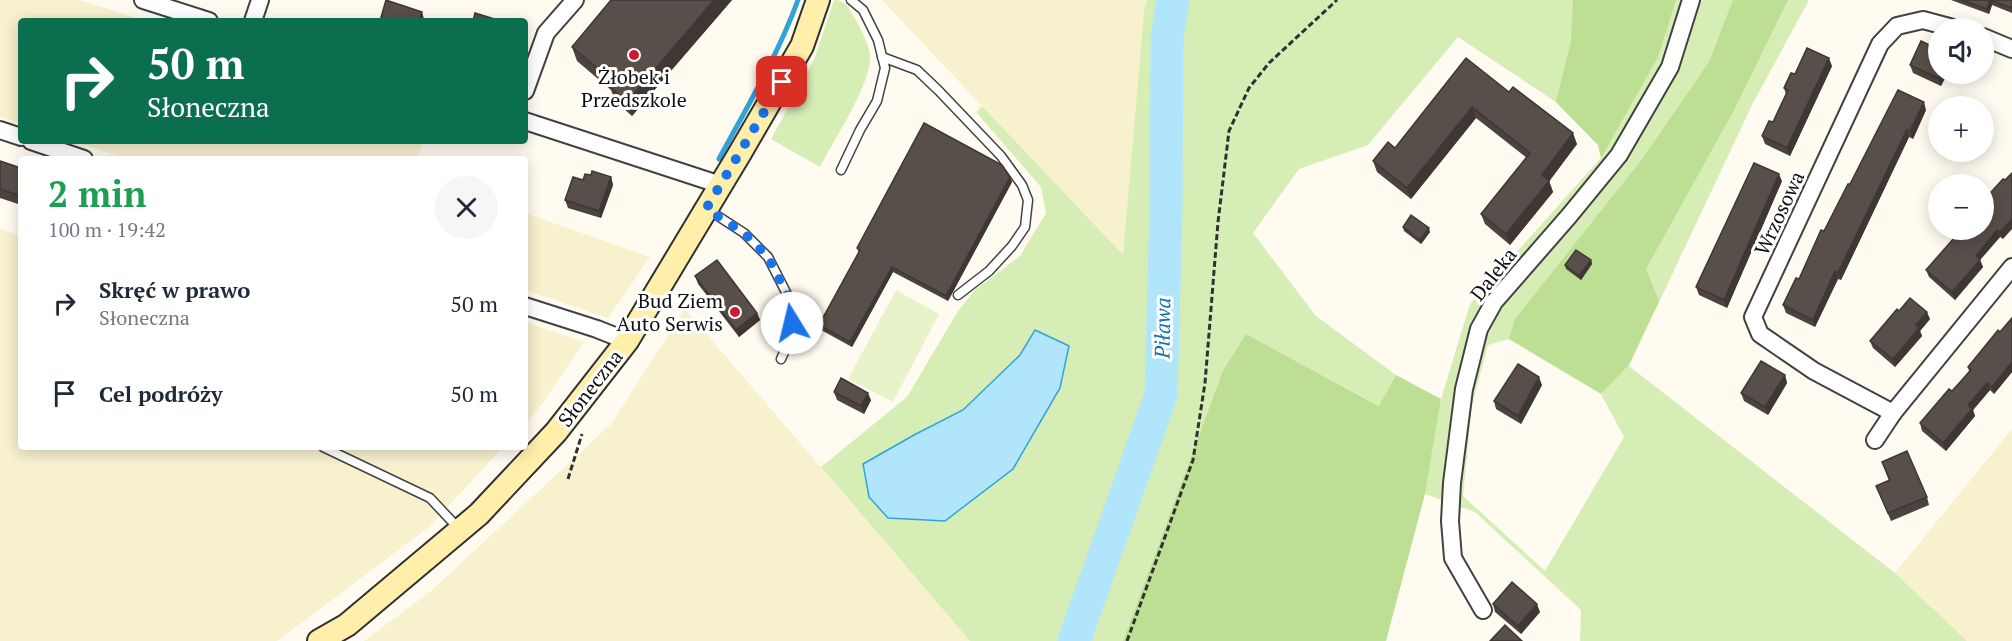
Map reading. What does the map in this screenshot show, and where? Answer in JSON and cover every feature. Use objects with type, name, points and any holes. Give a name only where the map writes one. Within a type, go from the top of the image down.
[{"type":"street","points":[[143,0],[200,18]]},
{"type":"street","points":[[254,18],[260,0]]},
{"type":"street","points":[[528,83],[546,33],[575,0]]},
{"type":"street","name":"Słoneczna","points":[[319,641],[347,625],[478,514],[556,432],[627,342],[802,46],[818,0]]},
{"type":"street","name":"Daleka","points":[[1483,610],[1453,558],[1450,521],[1452,483],[1464,389],[1479,330],[1494,302],[1619,155],[1670,67],[1691,0]]},
{"type":"street","name":"Wrzosowa","points":[[1893,413],[1814,371],[1760,334],[1753,317],[1880,44],[1897,26],[1923,20],[1928,21]]},
{"type":"street","points":[[1994,42],[2012,49]]},
{"type":"street","points":[[528,122],[721,185]]},
{"type":"street","points":[[0,130],[18,136]]},
{"type":"street","points":[[41,144],[75,156]]},
{"type":"street","points":[[1875,440],[1893,413],[2012,267]]},
{"type":"street","points":[[528,307],[597,329],[627,342]]},
{"type":"lane","points":[[841,170],[860,129],[877,101],[885,68],[878,40],[863,10],[852,0]]},
{"type":"lane","points":[[882,57],[916,70],[939,91],[1001,156],[1022,185],[1028,200],[1025,227],[1012,246],[989,271],[958,295]]},
{"type":"lane","points":[[706,209],[744,233],[768,257],[794,308],[790,339],[782,359]]},
{"type":"lane","points":[[329,450],[430,498],[460,531]]},
{"type":"path","points":[[1128,641],[1193,460],[1205,382],[1218,222],[1229,131],[1249,88],[1269,63],[1338,0]]},
{"type":"path","points":[[568,478],[587,414],[577,406]]},
{"type":"shaded area","points":[[0,0],[80,0],[137,18],[18,18],[18,123],[0,117]]},
{"type":"shaded area","points":[[882,0],[1147,0],[1144,11],[1123,256]]},
{"type":"shaded area","points":[[82,144],[422,144],[418,156],[119,156]]},
{"type":"shaded area","points":[[528,214],[650,257],[608,318],[528,291]]},
{"type":"shaded area","points":[[0,229],[18,235],[18,450],[500,450],[430,526],[277,641],[0,641]]},
{"type":"shaded area","points":[[685,309],[970,641],[364,641],[431,591],[611,424]]},
{"type":"shaded area","points":[[528,323],[584,342],[537,411],[528,420]]},
{"type":"shaded area","points":[[2012,429],[2012,641],[1967,641],[1895,573]]},
{"type":"green space","points":[[834,0],[838,0],[850,9],[864,35],[870,63],[862,89],[820,167],[771,139],[814,60]]},
{"type":"green space","points":[[1147,0],[1809,0],[1752,105],[1629,366],[1895,573],[1967,641],[1580,641],[1581,610],[1475,512],[1425,494],[1441,399],[1470,304],[1601,158],[1598,145],[1556,102],[1458,37],[1368,145],[1299,169],[1253,233],[1316,316],[1396,375],[1380,406],[1246,334],[1223,370],[1123,641],[970,641],[821,467],[907,397],[958,311],[975,290],[1020,256],[1046,213],[1041,187],[976,112],[982,106],[1123,255],[1144,11]],"holes":[[[1035,330],[945,521],[914,435],[963,410],[1020,355]],[[1509,339],[1628,366],[1601,394],[1624,437],[1545,571],[1463,496],[1472,405],[1488,345]]]},
{"type":"green space","points":[[1573,0],[1676,0],[1658,57],[1601,158],[1598,145],[1556,102],[1571,41]]},
{"type":"green space","points":[[1733,0],[1788,0],[1734,110],[1646,269],[1659,301],[1628,366],[1601,394],[1509,339],[1515,319],[1643,158],[1709,62]]},
{"type":"green space","points":[[896,290],[939,314],[893,402],[848,379]]},
{"type":"green space","points":[[1246,334],[1379,406],[1396,375],[1441,399],[1425,494],[1386,641],[1123,641],[1223,370]]},
{"type":"water","points":[[1035,330],[1069,346],[1060,388],[1013,469],[945,521],[888,518],[869,497],[863,464],[963,410],[1020,355]]},
{"type":"building","points":[[386,0],[422,12],[420,18],[381,18]]},
{"type":"building","name":"Żłobek i Przedszkole","points":[[611,0],[714,0],[627,102],[610,87],[614,82],[572,47]]},
{"type":"building","points":[[1962,0],[1990,0],[1987,9]]},
{"type":"building","points":[[1990,0],[2012,0],[2012,8]]},
{"type":"building","points":[[475,13],[491,18],[474,18]]},
{"type":"building","points":[[1921,41],[1928,44],[1928,73],[1910,65]]},
{"type":"building","points":[[1807,48],[1829,58],[1787,148],[1762,136],[1769,121],[1773,122],[1788,90],[1784,88],[1791,73],[1795,74]]},
{"type":"building","points":[[1466,58],[1509,92],[1513,87],[1573,133],[1542,175],[1549,181],[1506,234],[1481,214],[1530,153],[1472,107],[1407,188],[1373,161],[1388,142],[1395,148]]},
{"type":"building","points":[[1898,90],[1924,102],[1910,131],[1907,129],[1838,273],[1835,271],[1813,320],[1783,305],[1796,278],[1799,279],[1821,230],[1824,231],[1850,184]]},
{"type":"building","points":[[924,123],[1002,165],[1010,177],[946,296],[892,267],[850,342],[819,325]]},
{"type":"building","points":[[0,161],[18,167],[18,195],[0,189]]},
{"type":"building","points":[[1754,163],[1779,174],[1724,300],[1696,287]]},
{"type":"building","points":[[592,171],[611,177],[599,211],[565,200],[573,177],[583,180],[585,174],[591,175]]},
{"type":"building","points":[[2012,173],[2012,219],[2000,232],[1997,230],[1994,234],[1994,189],[2003,179],[2005,180]]},
{"type":"building","points":[[1411,215],[1429,228],[1420,240],[1403,227]]},
{"type":"building","points":[[1952,240],[1989,240],[1976,256],[1980,260],[1952,292],[1926,270]]},
{"type":"building","points":[[1576,250],[1591,260],[1579,276],[1565,265]]},
{"type":"building","points":[[717,260],[757,313],[736,330],[695,276]]},
{"type":"building","points":[[1910,298],[1927,312],[1916,325],[1919,328],[1893,359],[1870,341],[1897,309],[1899,311]]},
{"type":"building","points":[[2012,318],[2012,362],[1992,387],[1987,383],[1968,405],[1972,409],[1943,443],[1920,423],[1949,389],[1952,391],[1971,370],[1968,367],[1998,330],[2000,332]]},
{"type":"building","points":[[1761,361],[1785,375],[1765,407],[1741,393]]},
{"type":"building","points":[[1518,364],[1539,377],[1518,416],[1494,401]]},
{"type":"building","points":[[841,378],[868,393],[861,406],[834,392]]},
{"type":"building","points":[[1907,451],[1927,497],[1888,513],[1876,486],[1890,480],[1882,462]]},
{"type":"building","points":[[1512,582],[1537,604],[1518,626],[1493,604]]},
{"type":"building","points":[[1505,625],[1522,641],[1490,641]]},
{"type":"waterway","points":[[719,159],[772,61],[798,0]]},
{"type":"waterway","name":"Piława","points":[[1074,641],[1161,395],[1166,210],[1167,37],[1173,0]]},
{"type":"place","name":"Żłobek i Przedszkole","points":[[634,55]]},
{"type":"place","name":"Bud Ziem Auto Serwis","points":[[735,312]]},
{"type":"route","points":[[782,82],[706,209],[744,233],[768,257],[794,308],[792,323]]}]
